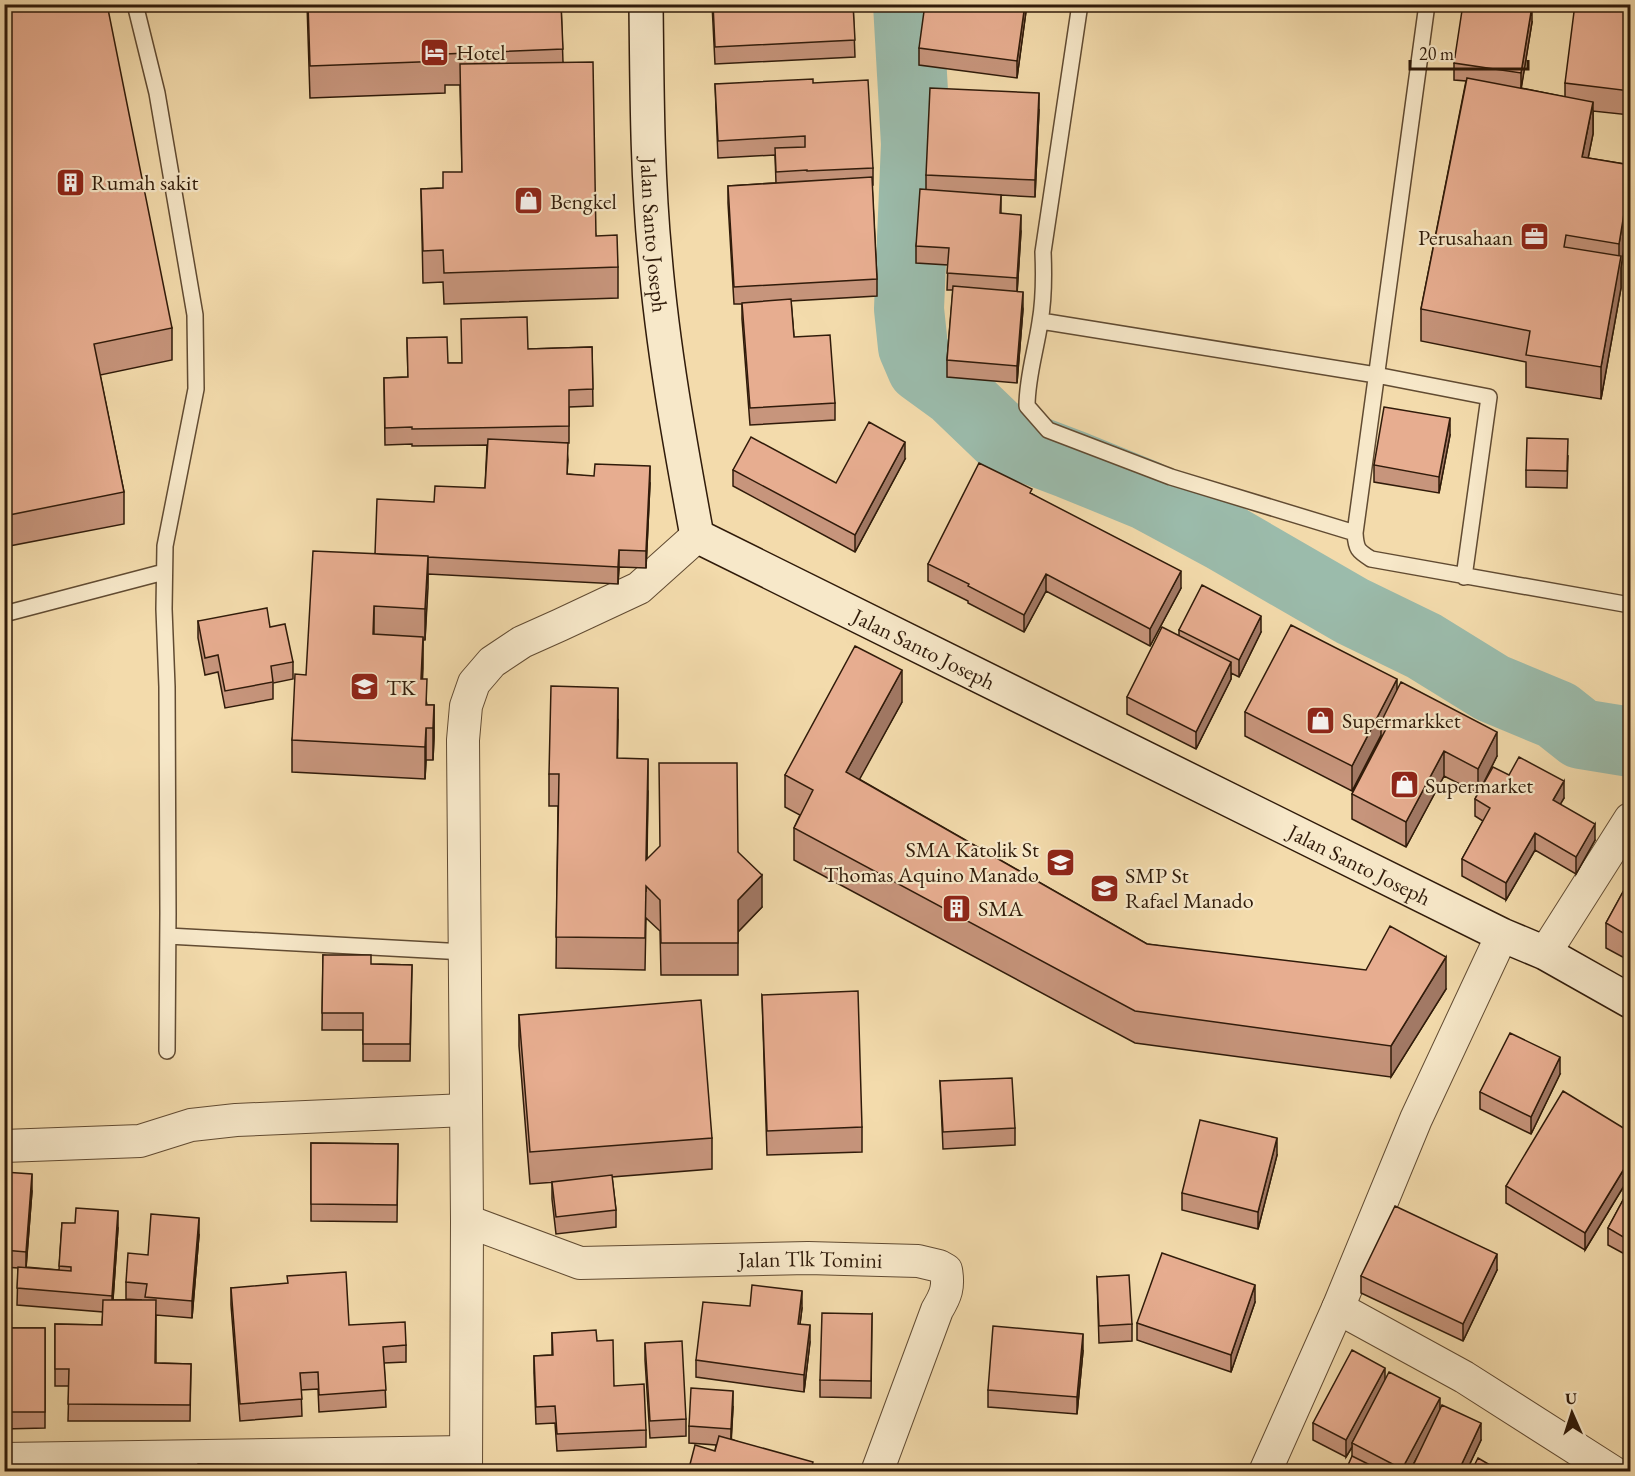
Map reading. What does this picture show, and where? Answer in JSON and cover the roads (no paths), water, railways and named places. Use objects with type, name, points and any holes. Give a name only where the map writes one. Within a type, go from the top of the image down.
[{"type":"main road","name":"Jalan Santo Joseph","points":[[646,4],[648,124],[654,255],[670,387],[697,536],[1502,934],[1545,953],[1630,1001]]},
{"type":"street","points":[[4,1459],[466,1462],[467,1221],[463,740],[466,706],[474,683],[492,662],[522,642],[639,588],[697,536]]},
{"type":"street","points":[[1545,953],[1630,819]]},
{"type":"street","points":[[1265,1472],[1338,1308],[1416,1119],[1502,934]]},
{"type":"street","points":[[4,1146],[140,1141],[191,1125],[236,1120],[466,1110]]},
{"type":"street","name":"Jalan Tlk Tomini","points":[[467,1221],[580,1263],[808,1258],[918,1261],[946,1270],[948,1283],[945,1297],[937,1310],[877,1472]]},
{"type":"street","points":[[1338,1308],[1464,1377],[1613,1472]]},
{"type":"lane","points":[[135,4],[157,93],[195,315],[196,389],[165,546],[164,572],[167,699],[167,1051]]},
{"type":"lane","points":[[1080,4],[1043,252],[1041,321],[1027,385],[1027,406],[1048,430],[1171,477],[1354,533]]},
{"type":"lane","points":[[1427,4],[1354,533],[1356,546],[1360,553],[1371,559],[1630,606]]},
{"type":"lane","points":[[1041,321],[1376,375],[1489,397],[1464,577]]},
{"type":"lane","points":[[4,614],[164,572]]},
{"type":"lane","points":[[168,936],[465,952]]},
{"type":"waterway","points":[[908,4],[916,144],[909,309],[913,347],[922,368],[955,392],[1004,439],[1146,495],[1352,611],[1424,646],[1492,688],[1557,715],[1581,734],[1630,742]]},
{"type":"place","name":"Hotel","points":[[435,52]]},
{"type":"place","name":"Rumah sakit","points":[[70,182]]},
{"type":"place","name":"Bengkel","points":[[529,201]]},
{"type":"place","name":"Perusahaan","points":[[1534,237]]},
{"type":"place","name":"TK","points":[[365,687]]},
{"type":"place","name":"Supermarkket","points":[[1321,720]]},
{"type":"place","name":"Supermarket","points":[[1404,785]]},
{"type":"place","name":"SMA Katolik St Thomas Aquino Manado","points":[[1060,862]]},
{"type":"place","name":"SMP St Rafael Manado","points":[[1104,888]]},
{"type":"place","name":"SMA","points":[[957,908]]}]
